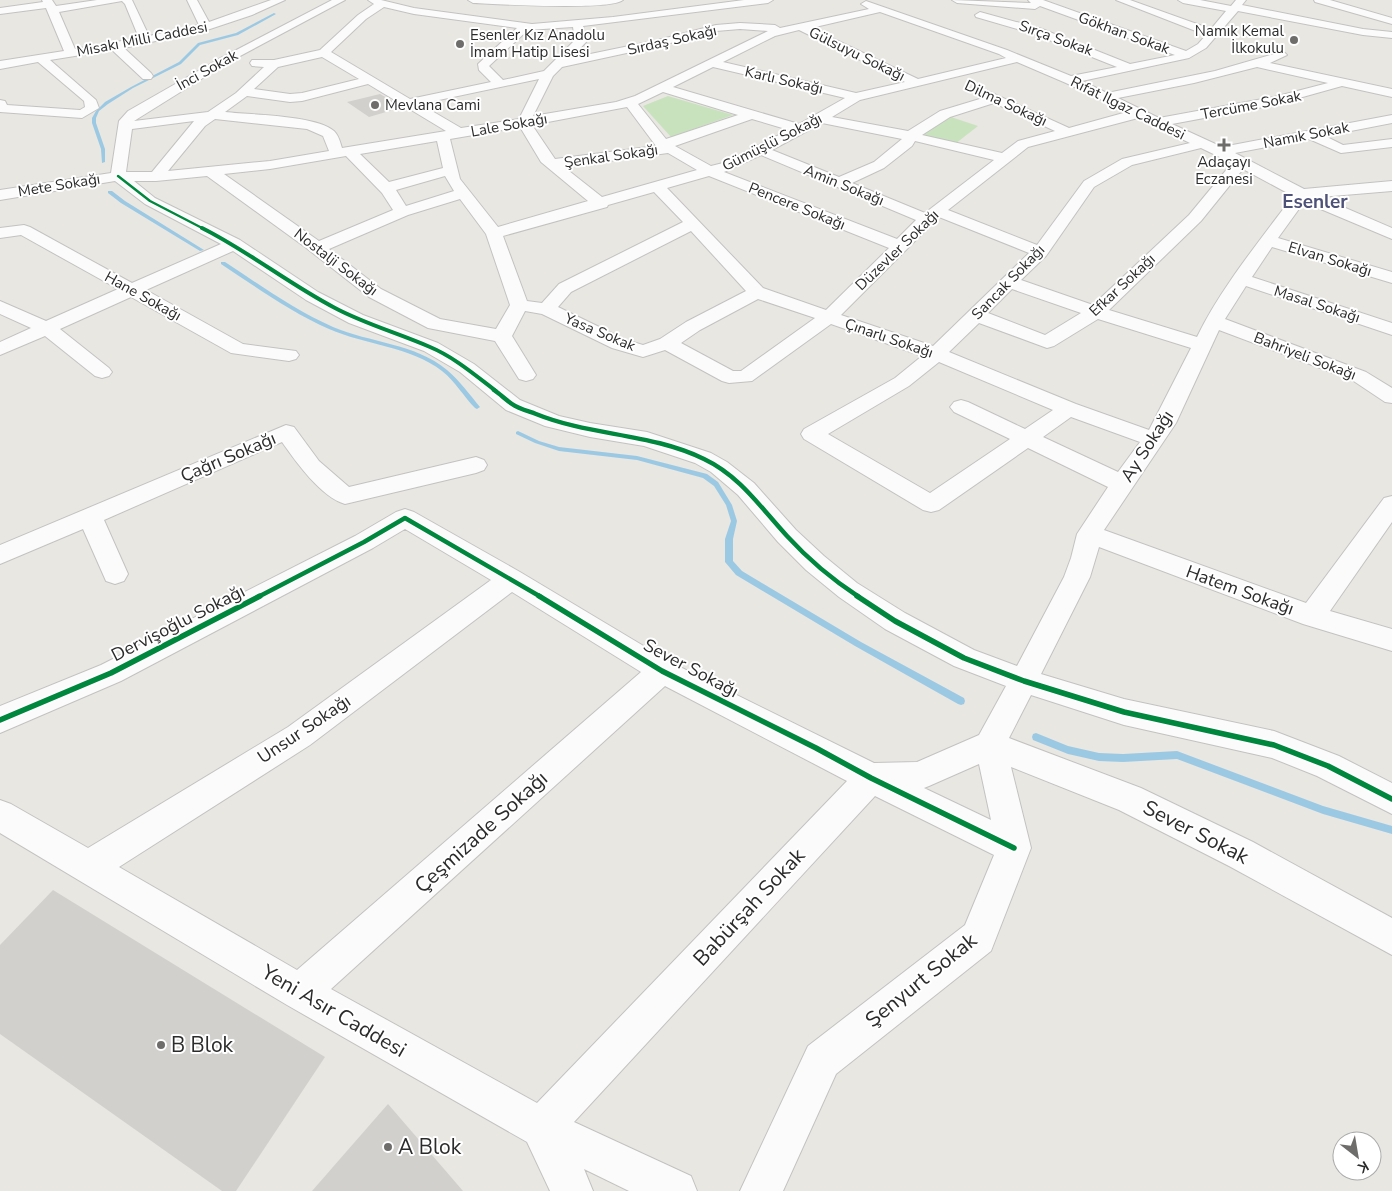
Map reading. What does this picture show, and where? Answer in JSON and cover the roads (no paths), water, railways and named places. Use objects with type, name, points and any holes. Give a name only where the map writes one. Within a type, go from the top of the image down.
[{"type":"street","points":[[0,11],[50,4],[117,0]]},
{"type":"street","points":[[126,0],[130,3],[145,40]]},
{"type":"street","name":"Misakı Milli Caddesi","points":[[0,65],[145,40],[206,27],[280,0]]},
{"type":"street","name":"İnci Sokak","points":[[125,126],[133,114],[166,93],[340,0]]},
{"type":"street","points":[[473,0],[585,2],[618,0]]},
{"type":"street","points":[[223,61],[274,64],[324,53],[377,2],[414,11],[526,26],[577,24],[768,0]]},
{"type":"street","name":"Rıfat Ilgaz Caddesi","points":[[856,0],[1019,58],[1070,80],[1242,162],[1302,194],[1392,234]]},
{"type":"street","name":"Gökhan Sokak","points":[[957,0],[1037,3],[1183,56],[1200,66],[1222,74]]},
{"type":"street","points":[[1125,1],[1143,0]]},
{"type":"street","points":[[1183,0],[1236,5],[1363,32],[1392,35]]},
{"type":"street","points":[[1319,0],[1392,21]]},
{"type":"street","points":[[196,1],[206,27]]},
{"type":"street","points":[[1125,1],[1211,33]]},
{"type":"street","points":[[968,17],[1037,3]]},
{"type":"street","points":[[50,4],[70,52]]},
{"type":"street","points":[[1070,80],[1183,56],[1202,46],[1236,5]]},
{"type":"street","points":[[260,8],[313,13]]},
{"type":"street","name":"Lale Sokağı","points":[[118,176],[156,176],[270,165],[630,103],[750,42],[792,27],[882,10]]},
{"type":"street","name":"Sırça Sokak","points":[[980,15],[1059,37],[1130,68]]},
{"type":"street","points":[[928,26],[952,21]]},
{"type":"street","points":[[577,24],[581,34],[581,41],[548,74],[524,122],[546,159],[601,204]]},
{"type":"street","points":[[500,84],[483,67],[484,64],[526,26]]},
{"type":"street","name":"Sırdaş Sokağı","points":[[559,64],[659,44],[716,28],[740,26],[792,27]]},
{"type":"street","name":"Gülsuyu Sokağı","points":[[792,27],[915,82]]},
{"type":"street","points":[[114,45],[147,76]]},
{"type":"street","points":[[324,53],[408,103],[451,134],[451,170],[453,180],[494,232],[519,305],[502,336],[526,375]]},
{"type":"street","points":[[1106,97],[1222,74],[1259,64],[1281,55]]},
{"type":"street","points":[[0,104],[3,109],[63,114],[82,114],[92,108],[90,100],[40,58]]},
{"type":"street","name":"Gümüşlü Sokağı","points":[[494,232],[658,188],[728,166],[801,129],[856,97],[1019,58]]},
{"type":"street","name":"Karlı Sokağı","points":[[712,62],[856,97]]},
{"type":"street","points":[[156,176],[190,133],[245,92],[274,64]]},
{"type":"street","points":[[1259,64],[1392,93]]},
{"type":"street","points":[[408,103],[548,74]]},
{"type":"street","name":"Dilma Sokağı","points":[[945,75],[1067,132]]},
{"type":"street","points":[[245,92],[290,98],[302,97],[370,80]]},
{"type":"street","name":"Tercüme Sokak","points":[[1158,122],[1283,99],[1314,92],[1342,82]]},
{"type":"street","points":[[661,88],[750,116],[801,129]]},
{"type":"street","points":[[166,93],[185,95]]},
{"type":"street","points":[[839,182],[879,165],[907,143],[910,136],[945,114],[995,98]]},
{"type":"street","points":[[214,99],[234,101]]},
{"type":"street","name":"Pencere Sokağı","points":[[630,103],[666,147],[711,172],[900,246]]},
{"type":"street","name":"Düzevler Sokağı","points":[[667,343],[729,377],[745,377],[784,352],[829,317],[932,215],[1023,144],[1140,113]]},
{"type":"street","points":[[402,212],[386,188],[344,153],[322,129],[310,125],[213,115],[125,126],[118,176],[150,201],[325,289],[356,319],[431,346],[467,368],[513,406],[553,421],[590,430],[647,439],[703,458],[746,489],[801,550],[848,590],[895,620],[964,658],[1024,681],[1124,712],[1274,745],[1328,766],[1392,799]]},
{"type":"street","name":"Şenkal Sokağı","points":[[552,164],[666,147],[750,116]]},
{"type":"street","points":[[820,118],[910,136],[1004,158]]},
{"type":"street","name":"Namık Sokak","points":[[1220,152],[1392,119]]},
{"type":"street","points":[[1310,134],[1341,149],[1392,143]]},
{"type":"street","name":"Sancak Sokağı","points":[[1027,439],[931,504],[812,434],[902,382],[936,354],[1040,252],[1089,184],[1127,162],[1202,144]]},
{"type":"street","name":"Amin Sokağı","points":[[761,150],[839,182],[1040,252]]},
{"type":"street","name":"Efkar Sokağı","points":[[976,315],[1047,342],[1096,312],[1138,269],[1194,218],[1242,162]]},
{"type":"street","points":[[386,188],[451,170]]},
{"type":"street","name":"Nostalji Sokağı","points":[[210,171],[318,248],[375,292],[435,324],[502,336]]},
{"type":"street","name":"Mete Sokağı","points":[[0,195],[118,176]]},
{"type":"street","points":[[1302,194],[1392,186]]},
{"type":"street","name":"Çınarlı Sokağı","points":[[658,188],[757,292],[936,354],[1068,409],[1154,439]]},
{"type":"street","points":[[1349,190],[1383,201]]},
{"type":"street","points":[[318,248],[402,212],[464,193]]},
{"type":"street","name":"Ay Sokağı","points":[[990,745],[1076,577],[1084,558],[1089,534],[1165,423],[1214,321],[1268,240],[1302,194]]},
{"type":"street","points":[[547,309],[565,288],[692,224]]},
{"type":"street","name":"Hane Sokağı","points":[[0,233],[24,230],[238,348],[289,355]]},
{"type":"street","name":"Elvan Sokağı","points":[[1268,240],[1392,278]]},
{"type":"street","points":[[0,349],[234,244]]},
{"type":"street","points":[[325,289],[353,276]]},
{"type":"street","name":"Masal Sokağı","points":[[1242,279],[1392,329]]},
{"type":"street","points":[[1009,282],[1096,312],[1202,345]]},
{"type":"street","name":"Yasa Sokak","points":[[519,305],[547,309],[619,344],[643,350],[667,343],[693,326],[757,292]]},
{"type":"street","points":[[0,307],[48,329],[102,372]]},
{"type":"street","name":"Bahriyeli Sokağı","points":[[1214,321],[1359,376],[1392,397]]},
{"type":"street","points":[[961,407],[1123,484]]},
{"type":"street","points":[[1027,439],[1068,409]]},
{"type":"street","name":"Çağrı Sokağı","points":[[0,555],[286,432],[311,466],[345,496],[476,465]]},
{"type":"street","points":[[1312,616],[1392,504]]},
{"type":"street","points":[[90,517],[115,574]]},
{"type":"street","name":"Sever Sokağı","points":[[364,542],[405,518],[511,579],[662,671],[816,748],[871,778],[1014,848]]},
{"type":"street","name":"Hatem Sokağı","points":[[1089,534],[1312,616],[1392,640]]},
{"type":"street","name":"Dervişoğlu Sokağı","points":[[0,720],[111,673],[364,542]]},
{"type":"street","name":"Unsur Sokağı","points":[[88,867],[299,736],[511,579]]},
{"type":"street","name":"Çeşmizade Sokağı","points":[[300,992],[662,671]]},
{"type":"street","points":[[871,778],[918,776],[990,745],[1014,848]]},
{"type":"street","name":"Sever Sokak","points":[[990,745],[1130,799],[1241,854],[1392,937]]},
{"type":"street","name":"Babürşah Sokak","points":[[541,1128],[871,778]]},
{"type":"street","name":"Yeni Asır Caddesi","points":[[0,815],[300,992],[541,1128],[676,1191]]},
{"type":"street","name":"Şenyurt Sokak","points":[[761,1191],[822,1060],[978,938],[1014,848]]},
{"type":"street","points":[[541,1128],[572,1191]]},
{"type":"waterway","points":[[103,162],[103,149],[95,129],[94,118],[106,103],[180,63],[199,44],[237,34],[275,14]]},
{"type":"waterway","points":[[110,192],[123,202],[202,250]]},
{"type":"waterway","points":[[223,263],[276,298],[331,328],[345,334],[403,350],[431,361],[444,370],[477,407]]},
{"type":"waterway","points":[[518,433],[559,449],[637,458],[705,476],[716,484],[729,505],[734,521],[729,539],[729,562],[739,573],[858,644],[961,701]]},
{"type":"waterway","points":[[1036,737],[1068,750],[1099,757],[1123,758],[1177,755],[1323,810],[1392,830]]},
{"type":"place","name":"Namık Kemal İlkokulu","points":[[1294,40]]},
{"type":"place","name":"Esenler Kız Anadolu İmam Hatip Lisesi","points":[[460,44]]},
{"type":"place","name":"Mevlana Cami","points":[[375,105]]},
{"type":"place","name":"Adaçayı Eczanesi","points":[[1224,145]]},
{"type":"place","name":"B Blok","points":[[161,1045]]},
{"type":"place","name":"A Blok","points":[[388,1147]]},
{"type":"district","name":"Esenler","points":[[1315,201]]}]
